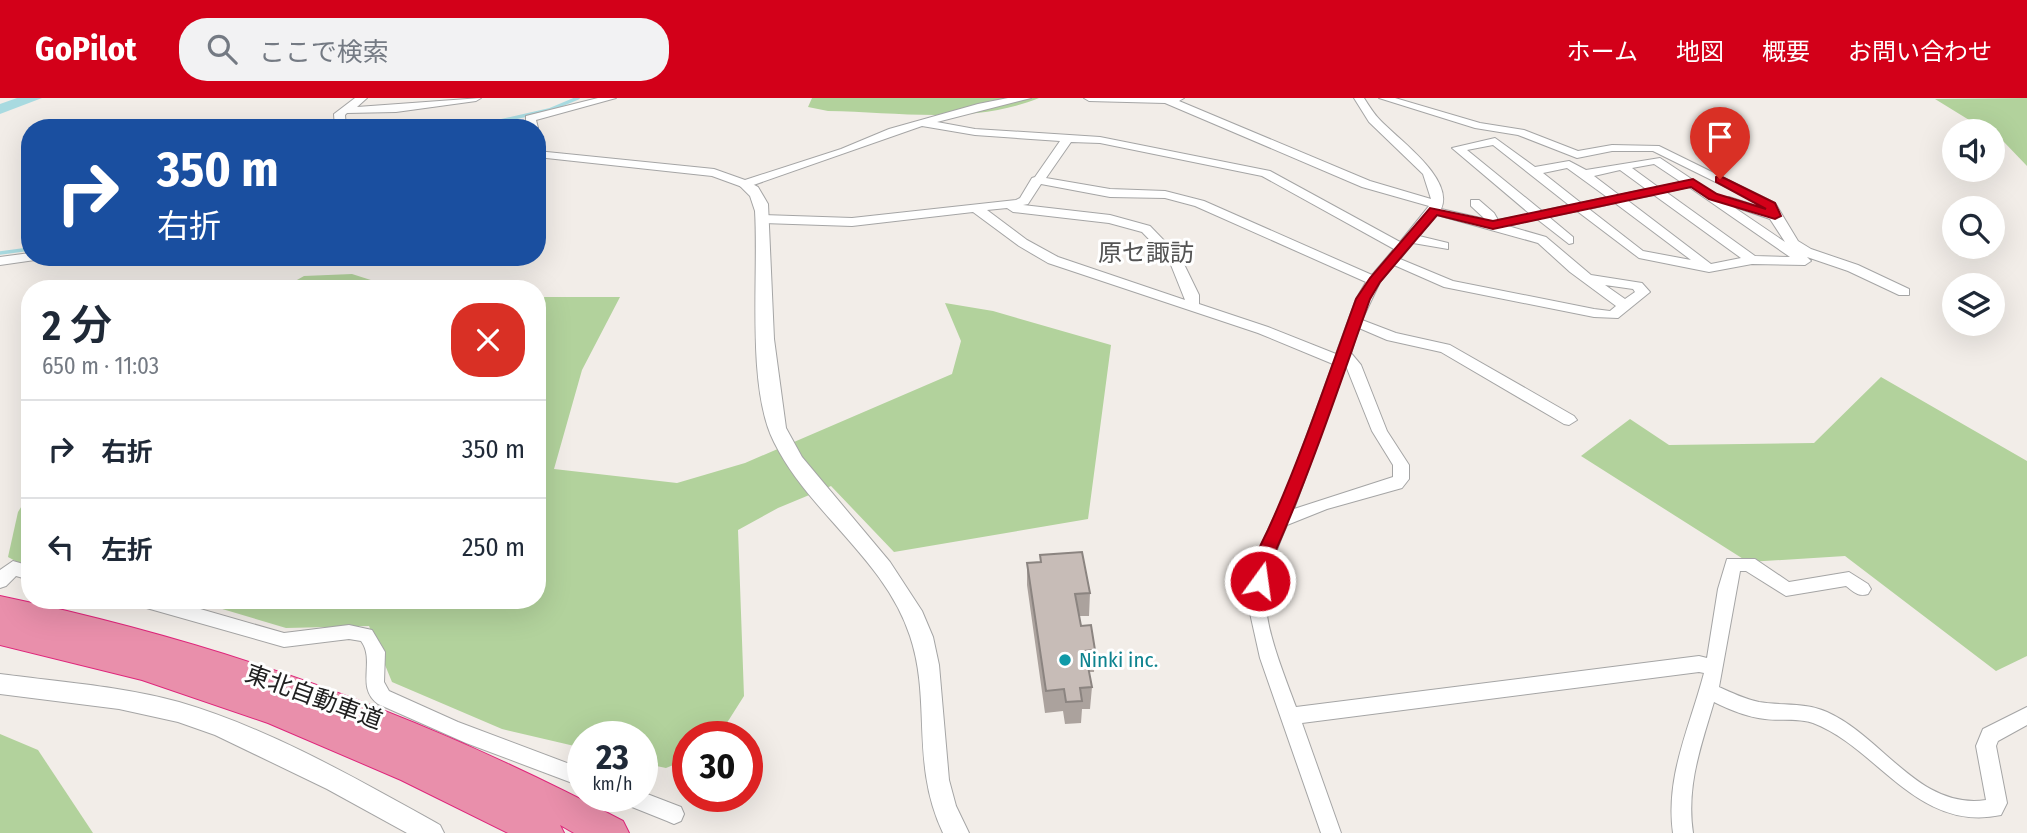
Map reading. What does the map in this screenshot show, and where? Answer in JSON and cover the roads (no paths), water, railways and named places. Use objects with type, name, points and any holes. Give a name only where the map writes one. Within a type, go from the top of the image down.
[{"type":"highway","name":"東北自動車道","points":[[1,589],[21,596]]},
{"type":"highway","name":"東北自動車道","points":[[55,609],[144,642],[249,672],[343,705],[456,754],[610,833]]},
{"type":"highway","name":"東北自動車道","points":[[0,632],[127,663],[253,703],[437,778],[545,833]]},
{"type":"street","points":[[338,119],[344,110],[362,98]]},
{"type":"street","points":[[344,110],[396,109],[476,98]]},
{"type":"street","points":[[544,98],[544,114]]},
{"type":"street","points":[[530,119],[611,98]]},
{"type":"street","points":[[745,184],[845,151],[893,131],[982,106],[1026,98]]},
{"type":"street","points":[[1089,98],[1180,98]]},
{"type":"street","points":[[1331,833],[1269,658],[1257,604],[1264,558],[1311,446],[1340,357],[1363,299],[1374,280],[1436,207],[1438,196],[1428,173],[1377,125],[1359,98]]},
{"type":"street","points":[[1384,98],[1479,125],[1528,135],[1577,155],[1612,148],[1655,148],[1762,200],[1770,206],[1785,235],[1799,248],[1853,268],[1904,292]]},
{"type":"street","points":[[1167,100],[1366,184],[1542,240],[1624,305]]},
{"type":"street","points":[[922,123],[975,132],[1113,142],[1266,173],[1401,249],[1449,284],[1613,315],[1642,289],[1588,278]]},
{"type":"street","points":[[764,219],[839,222],[1006,206],[1024,201],[1036,180],[1068,138]]},
{"type":"street","points":[[1569,240],[1458,148],[1495,141],[1639,254],[1709,268],[1752,260],[1805,261],[1713,196],[1656,160],[1584,174]]},
{"type":"street","points":[[546,155],[714,173],[745,184],[760,200],[764,219],[762,259],[775,419],[795,462],[893,585],[910,610],[919,630],[926,654],[937,774],[942,801],[956,833]]},
{"type":"street","points":[[1533,171],[1569,164],[1709,268]]},
{"type":"street","points":[[1623,167],[1752,260]]},
{"type":"street","points":[[1036,180],[1111,194],[1142,191],[1174,196],[1253,224],[1338,267],[1374,280]]},
{"type":"street","points":[[1493,225],[1693,183]]},
{"type":"street","points":[[1713,196],[1775,216]]},
{"type":"street","points":[[1475,203],[1490,216],[1493,225]]},
{"type":"street","points":[[1006,206],[1110,219],[1146,229],[1159,246],[1175,258],[1192,295],[1192,306]]},
{"type":"street","points":[[976,209],[1023,243],[1053,260],[1340,357],[1354,365],[1380,431],[1401,465],[1401,479],[1396,484],[1322,504],[1281,521]]},
{"type":"street","points":[[1401,249],[1444,246]]},
{"type":"street","points":[[1557,253],[1579,255]]},
{"type":"street","points":[[0,261],[21,258]]},
{"type":"street","points":[[1356,322],[1392,337],[1445,348],[1569,421]]},
{"type":"street","points":[[1683,833],[1678,814],[1680,786],[1714,668],[1733,564],[1749,565],[1786,589],[1849,579],[1862,589]]},
{"type":"street","points":[[1,589],[13,568],[21,570]]},
{"type":"street","points":[[175,609],[284,640],[349,632],[366,635],[377,647],[379,655],[375,685],[381,696],[424,716],[567,772]]},
{"type":"street","points":[[1291,716],[1699,664],[1714,668]]},
{"type":"street","points":[[0,684],[119,699],[178,712],[222,727],[336,781],[431,833]]},
{"type":"street","points":[[1708,691],[1759,710],[1811,714],[1823,718],[1854,739],[1912,790],[1930,800],[1973,812],[1994,808],[1997,803],[1986,746],[1990,735],[2027,715]]},
{"type":"street","points":[[658,808],[674,814]]},
{"type":"waterway","points":[[0,109],[34,98]]},
{"type":"waterway","points":[[509,119],[549,110],[578,98]]},
{"type":"waterway","points":[[0,253],[21,250]]},
{"type":"place","name":"Ninki inc.","points":[[1065,660]]},
{"type":"district","name":"原セ諏訪","points":[[1146,253]]}]
